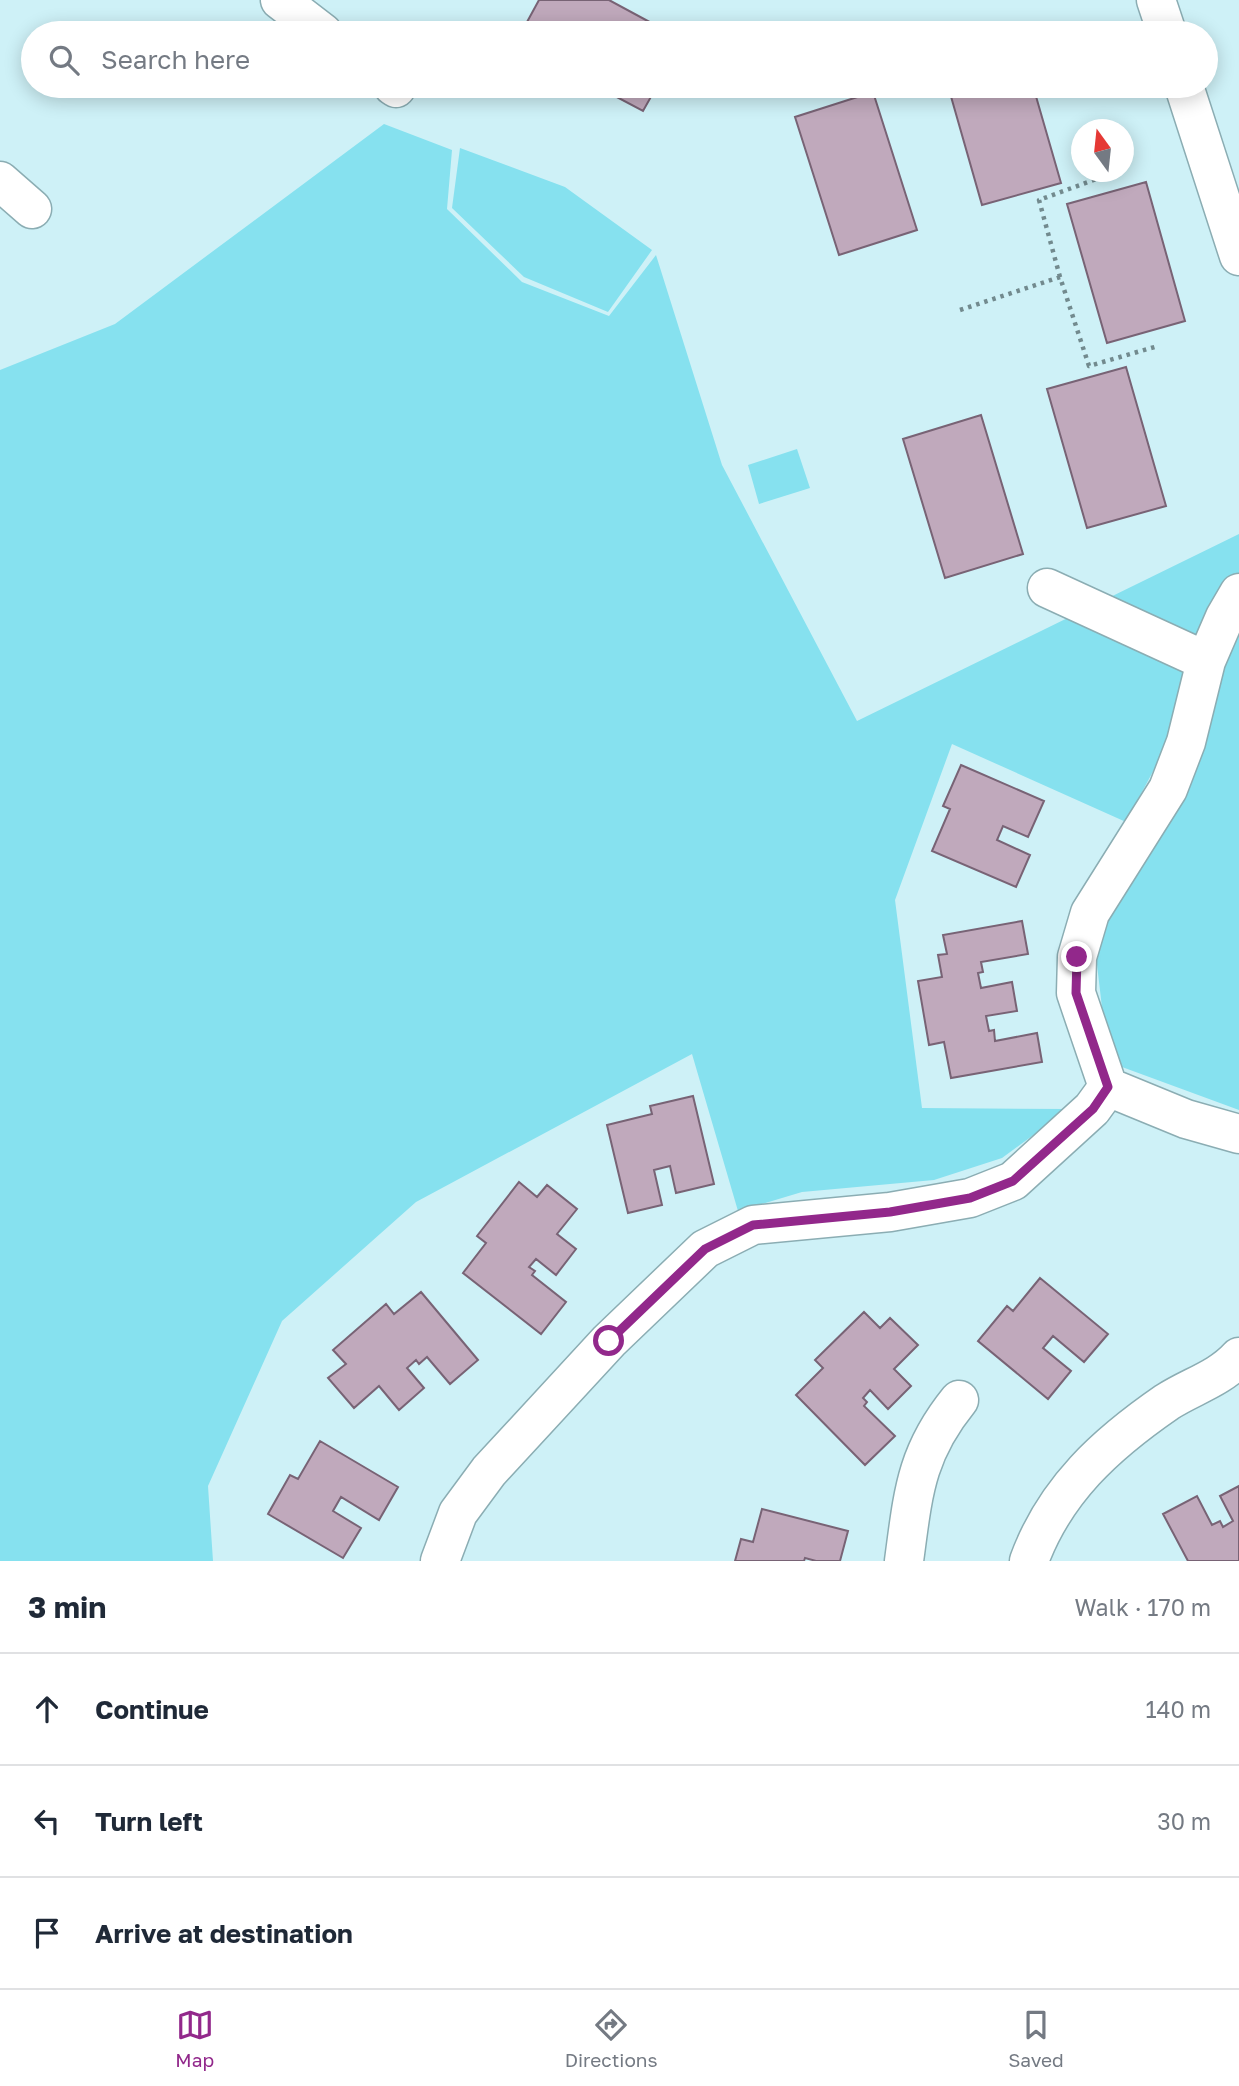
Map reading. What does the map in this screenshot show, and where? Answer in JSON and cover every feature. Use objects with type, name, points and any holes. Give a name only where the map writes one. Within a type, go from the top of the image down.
[{"type":"street","points":[[280,0],[308,21]]},
{"type":"street","points":[[1156,0],[1163,21]]},
{"type":"street","points":[[1188,98],[1239,256]]},
{"type":"street","points":[[0,181],[32,209]]},
{"type":"street","points":[[1047,588],[1206,661]]},
{"type":"street","points":[[1239,593],[1225,617],[1206,661],[1186,743],[1168,789],[1090,914],[1077,957],[1076,993],[1108,1087],[1186,1119],[1239,1134]]},
{"type":"street","points":[[440,1561],[458,1513],[489,1471],[609,1341],[705,1249],[753,1225],[890,1212],[970,1198],[1013,1181],[1093,1109],[1108,1087]]},
{"type":"street","points":[[1029,1561],[1040,1532],[1065,1493],[1096,1458],[1169,1401],[1226,1371],[1239,1357]]},
{"type":"street","points":[[904,1561],[916,1482],[927,1449],[940,1424],[959,1400]]},
{"type":"path","points":[[1088,182],[1040,200],[1060,277],[1089,366],[1158,345]]},
{"type":"path","points":[[960,310],[1060,277]]},
{"type":"shaded area","points":[[384,124],[452,150],[447,209],[522,282],[609,316],[656,255],[722,465],[857,721],[1239,534],[1239,610],[1126,822],[952,744],[895,900],[922,1108],[1069,1109],[1002,1158],[934,1180],[802,1192],[738,1211],[692,1054],[416,1202],[282,1321],[208,1486],[213,1561],[0,1561],[0,370],[115,324]]},
{"type":"shaded area","points":[[460,148],[565,187],[652,250],[608,312],[524,277],[452,208]]},
{"type":"shaded area","points":[[797,449],[810,488],[759,504],[748,465]]},
{"type":"shaded area","points":[[1239,623],[1239,1110],[1122,1067],[1106,1042],[1093,930],[1207,701]]},
{"type":"building","points":[[539,0],[609,0],[648,21],[528,21]]},
{"type":"building","points":[[619,98],[650,98],[643,111]]},
{"type":"building","points":[[854,98],[875,98],[917,230],[839,255],[795,117]]},
{"type":"building","points":[[951,98],[1036,98],[1061,183],[982,205]]},
{"type":"building","points":[[1146,182],[1185,321],[1107,343],[1067,204]]},
{"type":"building","points":[[1126,367],[1166,506],[1087,528],[1047,389]]},
{"type":"building","points":[[981,415],[1023,554],[945,578],[903,439]]},
{"type":"building","points":[[961,765],[1044,801],[1028,837],[1003,826],[997,840],[1030,855],[1016,887],[932,851],[950,809],[943,806]]},
{"type":"building","points":[[1022,921],[1028,954],[981,962],[983,972],[978,973],[981,988],[1012,982],[1017,1011],[986,1016],[989,1031],[994,1030],[995,1041],[1037,1033],[1042,1062],[951,1078],[944,1042],[929,1045],[918,981],[942,977],[938,955],[947,954],[943,935]]},
{"type":"building","points":[[693,1096],[714,1184],[676,1193],[670,1166],[654,1170],[662,1205],[628,1213],[607,1125],[652,1114],[650,1106]]},
{"type":"building","points":[[519,1182],[537,1197],[547,1185],[577,1209],[557,1234],[576,1249],[556,1275],[536,1259],[529,1267],[535,1271],[532,1275],[566,1302],[541,1334],[463,1273],[486,1243],[477,1236]]},
{"type":"building","points":[[1040,1278],[1108,1334],[1084,1362],[1053,1336],[1043,1348],[1071,1371],[1048,1399],[978,1341],[1007,1306],[1013,1311]]},
{"type":"building","points":[[421,1292],[478,1360],[450,1384],[427,1357],[419,1364],[416,1360],[407,1368],[424,1388],[399,1410],[379,1386],[354,1408],[328,1378],[346,1364],[333,1350],[386,1304],[394,1314]]},
{"type":"building","points":[[864,1312],[880,1328],[890,1318],[918,1345],[894,1369],[911,1386],[888,1409],[870,1390],[863,1398],[867,1402],[864,1406],[895,1436],[865,1465],[796,1395],[823,1368],[815,1360]]},
{"type":"building","points":[[320,1441],[398,1487],[379,1520],[341,1497],[333,1511],[361,1528],[343,1558],[268,1514],[290,1475],[298,1479]]},
{"type":"building","points":[[1239,1486],[1239,1561],[1188,1561],[1163,1514],[1197,1496],[1212,1525],[1220,1521],[1223,1527],[1233,1521],[1220,1496]]},
{"type":"building","points":[[762,1509],[848,1531],[840,1561],[805,1558],[804,1561],[735,1561],[741,1539],[753,1542]]},
{"type":"route","points":[[609,1341],[705,1249],[753,1225],[890,1212],[970,1198],[1013,1181],[1093,1109],[1108,1087],[1076,993],[1077,957]]}]
